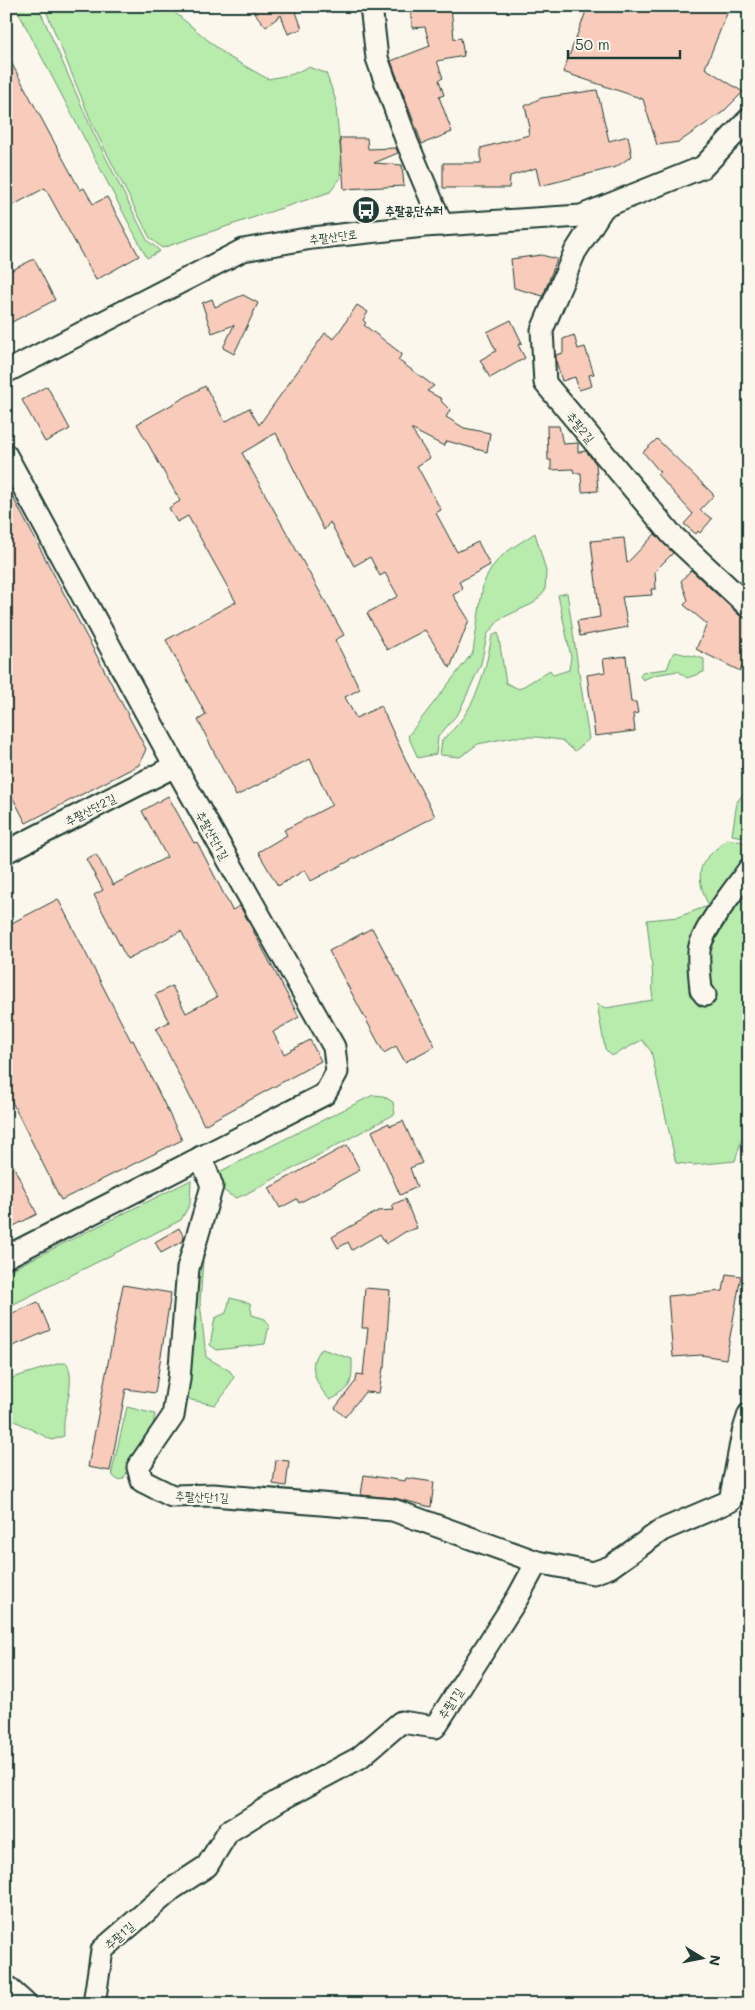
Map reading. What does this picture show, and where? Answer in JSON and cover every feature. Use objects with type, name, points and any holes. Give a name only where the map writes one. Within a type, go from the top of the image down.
[{"type":"street","points":[[371,6],[377,58],[408,142],[442,225]]},
{"type":"street","name":"추팔산단로","points":[[6,372],[243,250],[312,238],[442,225],[582,216],[703,167],[749,119]]},
{"type":"street","name":"추팔2길","points":[[603,208],[576,252],[542,330],[545,383],[672,534],[749,608]]},
{"type":"street","name":"추팔산단1길","points":[[6,455],[175,766],[334,1047],[337,1072],[325,1094],[6,1258]]},
{"type":"street","name":"추팔산단2길","points":[[6,852],[175,766]]},
{"type":"street","points":[[706,995],[700,990],[699,950],[704,936],[720,910],[749,869]]},
{"type":"street","name":"추팔산단1길","points":[[201,1157],[212,1186],[188,1268],[173,1416],[138,1467],[142,1481],[172,1496],[213,1495],[393,1510],[537,1562]]},
{"type":"street","points":[[537,1562],[593,1573],[610,1567],[662,1530],[730,1501],[743,1433],[749,1414]]},
{"type":"street","name":"추팔1길","points":[[94,2004],[102,1950],[172,1889],[207,1866],[228,1832],[278,1801],[359,1758],[401,1722],[435,1727],[518,1597],[537,1562]]},
{"type":"street","points":[[6,1986],[26,2004]]},
{"type":"green space","points":[[15,6],[38,6],[93,132],[147,240],[160,251],[147,258]]},
{"type":"green space","points":[[44,6],[167,6],[227,56],[268,79],[293,74],[308,67],[326,73],[335,98],[341,156],[340,179],[330,192],[162,248],[150,238],[94,128]]},
{"type":"green space","points":[[535,533],[546,571],[545,591],[534,603],[500,619],[487,635],[481,664],[459,712],[438,737],[436,754],[418,758],[408,736],[473,652],[483,585],[488,575],[504,554]]},
{"type":"green space","points":[[567,593],[589,739],[575,751],[561,740],[513,737],[478,744],[460,757],[440,755],[442,740],[463,718],[476,693],[492,636],[498,633],[506,683],[519,689],[550,670],[553,675],[569,670],[571,657],[558,595]]},
{"type":"green space","points":[[675,652],[704,659],[704,672],[687,678],[678,671],[654,675],[643,680],[640,676],[642,672],[667,669]]},
{"type":"green space","points":[[743,794],[749,795],[749,838],[732,835],[737,802]]},
{"type":"green space","points":[[727,839],[749,843],[749,858],[712,911],[706,900],[700,880],[701,867],[709,856]]},
{"type":"green space","points":[[749,880],[749,1115],[735,1161],[694,1165],[676,1163],[651,1051],[642,1040],[612,1056],[605,1049],[597,1004],[606,1008],[652,1000],[652,970],[647,920],[678,917],[705,907],[712,915]]},
{"type":"green space","points":[[373,1095],[383,1096],[393,1102],[395,1114],[244,1195],[236,1198],[228,1194],[220,1185],[217,1173]]},
{"type":"green space","points":[[191,1180],[190,1204],[181,1220],[6,1308],[6,1272]]},
{"type":"green space","points":[[198,1258],[203,1261],[200,1302],[206,1357],[230,1371],[234,1377],[225,1393],[215,1405],[191,1400],[184,1392]]},
{"type":"green space","points":[[230,1298],[250,1303],[252,1315],[265,1319],[269,1325],[265,1344],[217,1350],[210,1345],[215,1318],[226,1313]]},
{"type":"green space","points":[[322,1349],[352,1359],[350,1384],[338,1396],[330,1400],[317,1382],[313,1368],[317,1354]]},
{"type":"green space","points":[[60,1363],[67,1363],[70,1372],[70,1390],[64,1436],[52,1440],[13,1420],[6,1413],[6,1380]]},
{"type":"green space","points":[[127,1407],[155,1414],[154,1423],[143,1448],[123,1479],[118,1480],[113,1476],[112,1471]]},
{"type":"building","points":[[249,6],[294,6],[302,29],[288,34],[281,15],[266,27]]},
{"type":"building","points":[[410,6],[451,6],[454,39],[461,38],[464,56],[437,61],[443,78],[439,80],[444,95],[439,97],[452,132],[422,144],[391,61],[430,46],[425,27],[412,28]]},
{"type":"building","points":[[588,6],[730,6],[705,68],[743,92],[723,112],[679,142],[657,145],[643,99],[563,72]]},
{"type":"building","points":[[6,53],[80,190],[84,188],[93,204],[107,197],[139,256],[96,280],[45,188],[6,209]]},
{"type":"building","points":[[597,90],[609,141],[628,136],[632,156],[616,167],[540,186],[536,168],[510,176],[509,188],[443,188],[443,163],[481,163],[481,148],[529,135],[528,129],[530,128],[525,106],[541,98]]},
{"type":"building","points":[[340,138],[367,138],[368,149],[396,148],[398,153],[374,163],[402,165],[404,186],[344,189]]},
{"type":"building","points":[[541,255],[557,259],[543,296],[514,288],[511,259]]},
{"type":"building","points":[[34,259],[55,300],[6,325],[6,273]]},
{"type":"building","points":[[243,295],[258,303],[234,354],[223,348],[234,325],[212,333],[202,303],[212,299],[215,307]]},
{"type":"building","points":[[357,305],[368,312],[363,320],[366,323],[364,325],[402,354],[398,360],[434,386],[427,391],[442,399],[441,401],[450,410],[446,417],[464,428],[490,433],[487,452],[447,441],[444,446],[411,429],[430,458],[417,466],[441,510],[436,513],[457,552],[478,542],[490,565],[459,582],[463,589],[453,595],[469,620],[450,668],[425,630],[387,650],[367,613],[398,596],[385,573],[380,576],[370,557],[354,566],[330,522],[324,530],[276,433],[242,453],[344,635],[335,640],[360,689],[345,697],[356,718],[381,706],[410,769],[435,816],[311,881],[305,870],[278,886],[258,852],[287,835],[284,830],[332,805],[310,759],[236,796],[198,720],[206,715],[166,640],[236,602],[188,516],[177,522],[169,508],[180,501],[137,424],[205,386],[225,422],[249,408],[259,425],[325,333],[334,339]]},
{"type":"building","points":[[511,320],[522,343],[518,345],[525,358],[490,378],[480,360],[496,351],[487,332]]},
{"type":"building","points":[[574,335],[578,349],[585,347],[594,374],[589,375],[592,386],[579,390],[575,377],[562,381],[556,361],[556,355],[563,353],[563,339]]},
{"type":"building","points":[[47,386],[70,429],[45,442],[22,400]]},
{"type":"building","points":[[547,426],[559,426],[563,444],[578,443],[578,452],[586,451],[596,464],[598,491],[582,492],[581,473],[574,473],[573,469],[551,470],[551,460],[548,460]]},
{"type":"building","points":[[657,439],[714,495],[700,510],[712,519],[700,533],[698,531],[696,534],[684,524],[693,514],[657,474],[660,472],[643,452]]},
{"type":"building","points":[[6,484],[146,749],[139,765],[26,823],[6,785]]},
{"type":"building","points":[[655,534],[673,553],[655,571],[656,589],[651,589],[652,595],[622,597],[628,627],[580,636],[577,621],[600,617],[591,541],[624,538],[627,563]]},
{"type":"building","points":[[691,570],[740,616],[749,619],[749,663],[745,661],[740,671],[696,649],[707,624],[684,605],[688,600],[681,581]]},
{"type":"building","points":[[626,656],[631,702],[636,702],[638,713],[633,714],[635,731],[595,736],[587,675],[605,672],[603,659]]},
{"type":"building","points":[[168,796],[194,843],[197,842],[232,910],[240,906],[299,1017],[273,1032],[284,1054],[310,1040],[321,1061],[204,1125],[156,1029],[169,1022],[155,995],[172,986],[186,1013],[217,997],[181,931],[127,959],[94,895],[103,890],[86,859],[96,854],[113,885],[167,857],[142,811]]},
{"type":"building","points":[[58,899],[131,1041],[133,1040],[182,1140],[61,1200],[6,1090],[6,926]]},
{"type":"building","points":[[372,928],[435,1046],[405,1062],[396,1046],[384,1053],[329,951]]},
{"type":"building","points":[[403,1121],[422,1163],[410,1168],[417,1187],[400,1195],[372,1131],[389,1123],[390,1126]]},
{"type":"building","points":[[347,1145],[360,1170],[299,1203],[297,1199],[280,1208],[269,1188]]},
{"type":"building","points":[[6,1151],[37,1214],[6,1230]]},
{"type":"building","points":[[405,1199],[417,1228],[405,1232],[386,1244],[380,1234],[352,1250],[348,1242],[338,1248],[332,1237],[378,1211],[394,1210],[392,1205]]},
{"type":"building","points":[[179,1228],[184,1237],[183,1241],[161,1253],[155,1242]]},
{"type":"building","points":[[726,1274],[741,1276],[726,1359],[701,1355],[673,1357],[668,1296],[723,1291]]},
{"type":"building","points":[[123,1285],[171,1293],[155,1393],[126,1389],[110,1471],[88,1467]]},
{"type":"building","points":[[365,1288],[390,1290],[385,1368],[383,1368],[379,1393],[365,1392],[345,1417],[335,1408],[356,1381],[357,1374],[363,1375],[368,1328],[362,1328]]},
{"type":"building","points":[[38,1302],[50,1330],[6,1349],[6,1316]]},
{"type":"building","points":[[276,1460],[289,1461],[286,1486],[273,1484]]},
{"type":"building","points":[[364,1475],[405,1481],[406,1478],[434,1482],[431,1507],[394,1498],[361,1495]]},
{"type":"place","name":"추팔공단슈퍼","points":[[366,210]]}]
